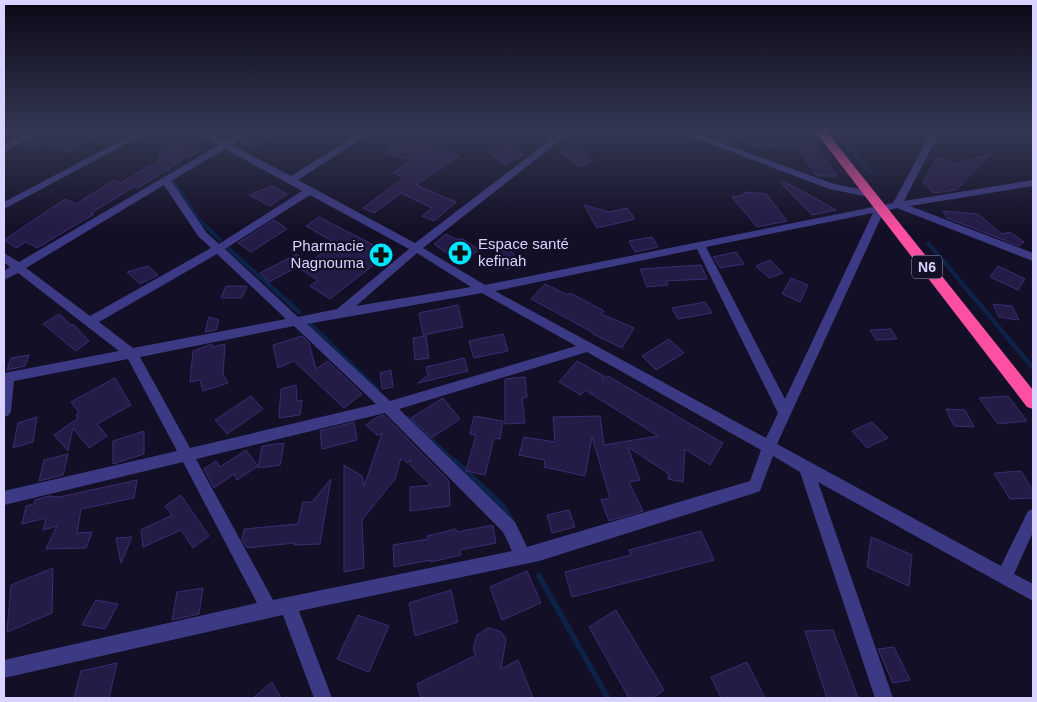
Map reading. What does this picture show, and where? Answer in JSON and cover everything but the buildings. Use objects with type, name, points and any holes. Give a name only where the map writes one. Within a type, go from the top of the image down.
[{"type":"highway","name":"N6","points":[[845,164],[869,194],[889,206],[1033,402]]},
{"type":"highway","name":"N6","points":[[855,164],[1033,386]]},
{"type":"street","points":[[4,206],[84,164]]},
{"type":"street","points":[[4,276],[195,164]]},
{"type":"street","points":[[257,164],[416,248],[483,289],[1033,593]]},
{"type":"street","points":[[290,181],[317,164]]},
{"type":"street","points":[[340,313],[416,248],[525,164]]},
{"type":"street","points":[[769,164],[832,187],[869,194]]},
{"type":"street","points":[[4,669],[269,609],[523,556],[755,486],[769,447],[785,413],[889,206],[915,164]]},
{"type":"street","points":[[166,181],[202,234],[299,322],[509,527],[523,556]]},
{"type":"street","points":[[4,411],[6,377],[340,313],[483,289],[889,206],[1033,183]]},
{"type":"street","points":[[89,322],[218,249],[309,191]]},
{"type":"street","points":[[889,206],[1033,257]]},
{"type":"street","points":[[700,244],[785,413]]},
{"type":"street","points":[[4,257],[16,268],[132,354],[187,453],[269,609]]},
{"type":"street","points":[[4,498],[187,453],[388,407],[589,347]]},
{"type":"street","points":[[806,467],[884,698]]},
{"type":"street","points":[[1004,577],[1033,516]]},
{"type":"street","points":[[288,605],[323,698]]},
{"type":"waterway","points":[[165,164],[169,171]]},
{"type":"waterway","points":[[863,164],[870,172]]},
{"type":"waterway","points":[[172,180],[198,219],[220,240]]},
{"type":"waterway","points":[[928,243],[956,276]]},
{"type":"waterway","points":[[229,249],[259,276]]},
{"type":"waterway","points":[[258,275],[299,312]]},
{"type":"waterway","points":[[955,275],[1033,368]]},
{"type":"waterway","points":[[311,325],[377,389]]},
{"type":"waterway","points":[[408,418],[456,463]]},
{"type":"waterway","points":[[455,461],[503,506],[511,520]]},
{"type":"waterway","points":[[539,576],[608,698]]},
{"type":"place","name":"Espace santé kefinah","points":[[460,253]]},
{"type":"place","name":"Pharmacie Nagnouma","points":[[381,255]]}]
